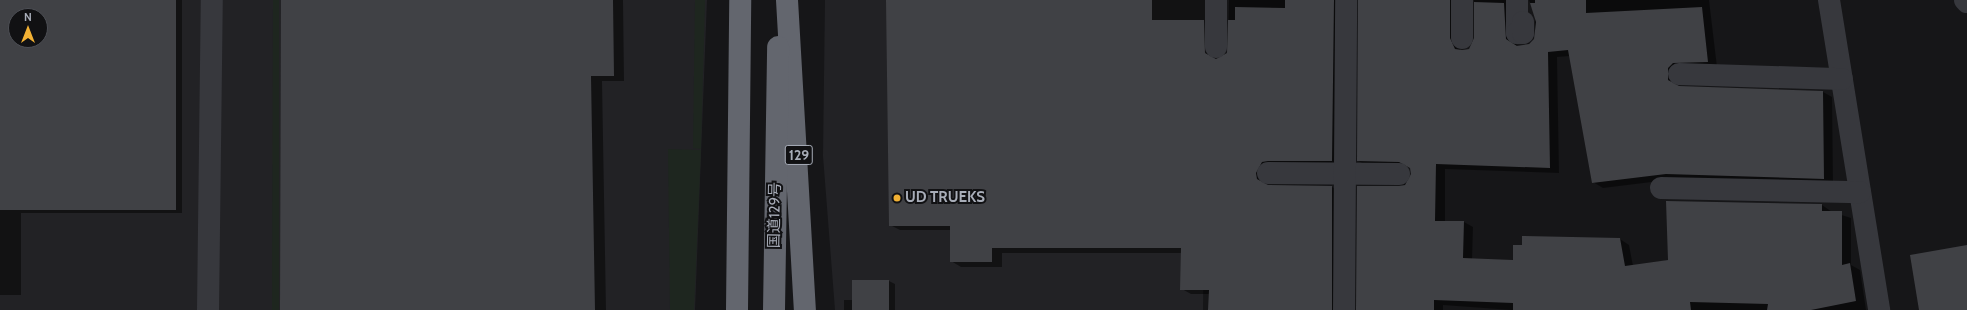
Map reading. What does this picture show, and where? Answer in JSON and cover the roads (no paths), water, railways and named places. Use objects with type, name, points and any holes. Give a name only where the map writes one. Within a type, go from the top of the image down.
[{"type":"highway","points":[[737,310],[740,0]]},
{"type":"highway","name":"国道129号","points":[[774,310],[780,0]]},
{"type":"highway","name":"129","points":[[787,0],[805,310]]},
{"type":"street","points":[[208,310],[212,0]]},
{"type":"street","points":[[1216,0],[1216,47]]},
{"type":"street","points":[[1344,310],[1346,0]]},
{"type":"street","points":[[1462,0],[1462,38]]},
{"type":"street","points":[[1517,0],[1517,32],[1523,32],[1523,22]]},
{"type":"street","points":[[1829,0],[1879,310]]},
{"type":"street","points":[[1679,74],[1842,80]]},
{"type":"street","points":[[1268,173],[1398,174]]},
{"type":"street","points":[[1661,188],[1860,192]]},
{"type":"place","name":"UD TRUEKS","points":[[897,198]]}]
